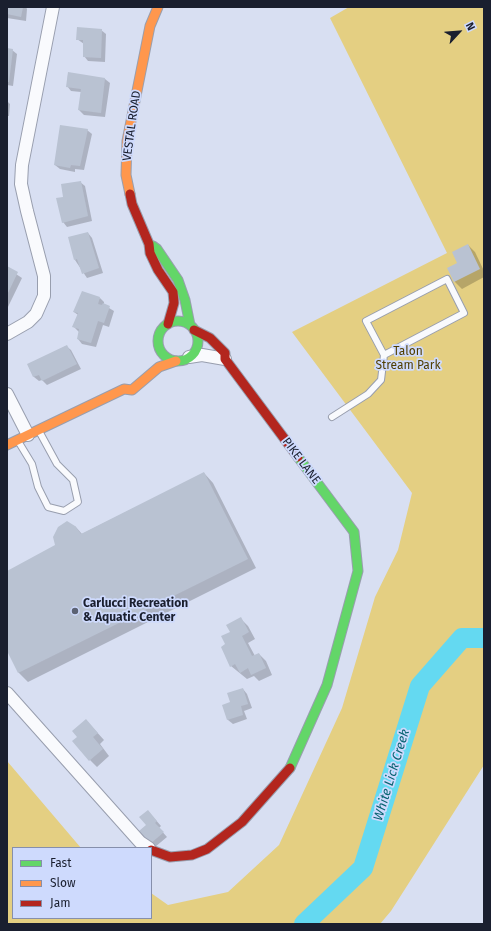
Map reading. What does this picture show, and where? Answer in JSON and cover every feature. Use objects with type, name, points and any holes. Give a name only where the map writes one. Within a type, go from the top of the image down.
[{"type":"street","points":[[7,334],[22,326],[32,318],[42,303],[44,296],[44,276],[26,211],[21,184],[24,156],[53,7]]},
{"type":"street","name":"VESTAL ROAD","points":[[158,7],[150,26],[135,96],[126,159],[126,176],[132,204],[140,226],[149,244],[150,253],[158,270],[173,292],[174,303],[168,324]]},
{"type":"street","name":"VESTAL ROAD","points":[[149,244],[157,249],[178,280],[192,328]]},
{"type":"street","points":[[152,354],[158,343],[160,331],[168,324],[178,321],[192,328],[198,343],[196,350],[189,358]]},
{"type":"street","name":"PIKE LANE","points":[[152,850],[170,857],[192,855],[207,850],[242,822],[292,765],[327,684],[358,571],[354,532],[225,359],[225,353],[210,338],[192,328]]},
{"type":"street","points":[[158,343],[162,354],[176,361]]},
{"type":"street","points":[[7,445],[124,389],[132,390],[159,367],[176,361],[202,355],[225,359]]},
{"type":"street","points":[[124,389],[128,381],[146,365]]},
{"type":"street","points":[[7,394],[28,435]]},
{"type":"street","points":[[7,693],[140,842],[147,847]]},
{"type":"lane","points":[[332,417],[368,394],[381,380],[384,355],[366,321],[447,279],[464,313],[384,355]]},
{"type":"lane","points":[[28,435],[73,480],[78,502],[64,511],[48,507],[38,487],[32,464],[28,435]]},
{"type":"green space","name":"Talon Stream Park","points":[[349,7],[484,7],[484,765],[391,911],[380,924],[7,924],[7,761],[80,847],[12,847],[12,919],[152,919],[152,894],[168,905],[228,892],[279,845],[342,708],[375,597],[398,550],[412,493],[292,332],[447,253],[330,18]]},
{"type":"building","points":[[7,7],[23,7],[21,17],[7,14]]},
{"type":"building","points":[[77,27],[102,29],[101,58],[83,57],[83,40],[76,40]]},
{"type":"building","points":[[7,48],[13,49],[9,82],[7,82]]},
{"type":"building","points":[[68,72],[105,78],[101,113],[78,110],[81,89],[66,87]]},
{"type":"building","points":[[60,125],[88,129],[80,166],[71,165],[70,168],[54,165]]},
{"type":"building","points":[[81,181],[88,216],[62,223],[56,198],[63,197],[61,184]]},
{"type":"building","points":[[88,232],[99,268],[82,274],[77,259],[74,260],[68,237]]},
{"type":"building","points":[[468,244],[480,269],[454,282],[447,268],[457,263],[452,252]]},
{"type":"building","points":[[7,266],[18,272],[7,295]]},
{"type":"building","points":[[82,291],[100,297],[98,304],[102,305],[103,303],[110,306],[104,323],[98,321],[91,343],[77,339],[79,329],[72,327],[78,313],[73,312]]},
{"type":"building","points":[[67,345],[77,364],[42,381],[39,375],[33,377],[27,364]]},
{"type":"building","name":"Carlucci Recreation & Aquatic Center","points":[[204,472],[248,559],[18,673],[7,651],[7,571],[55,545],[53,537],[58,527],[67,521],[75,526],[81,534]]},
{"type":"building","points":[[241,617],[249,632],[242,636],[252,656],[259,653],[266,668],[251,675],[248,668],[240,673],[235,664],[230,667],[221,647],[225,644],[221,636],[230,632],[226,625]]},
{"type":"building","points":[[243,688],[248,704],[241,706],[243,715],[227,720],[222,705],[230,702],[227,693]]},
{"type":"building","points":[[86,719],[98,733],[93,737],[103,749],[89,761],[72,741],[77,737],[72,731]]},
{"type":"building","points":[[148,810],[157,821],[155,823],[164,832],[150,844],[139,831],[146,825],[139,817]]},
{"type":"waterway","name":"White Lick Creek","points":[[304,924],[363,868],[420,686],[462,638],[484,638]]},
{"type":"traffic: fast","points":[[153,246],[157,249],[178,280],[185,300],[190,325]]},
{"type":"traffic: fast","points":[[174,321],[182,321],[189,324],[195,330],[198,341],[195,352],[189,358],[182,361],[174,361],[167,358],[161,352],[158,345],[158,337],[161,330],[167,324],[174,321]]},
{"type":"traffic: fast","points":[[290,768],[327,685],[358,571],[354,532],[298,457]]},
{"type":"traffic: slow","points":[[130,194],[126,175],[127,141],[150,26],[158,7]]},
{"type":"traffic: slow","points":[[7,445],[124,389],[132,390],[159,367],[176,361]]},
{"type":"traffic: jam","points":[[130,194],[132,204],[149,244],[150,253],[158,270],[173,292],[174,303],[168,324]]},
{"type":"traffic: jam","points":[[194,330],[210,338],[225,353],[225,359],[298,457]]},
{"type":"traffic: jam","points":[[152,850],[170,857],[192,855],[207,849],[242,822],[290,768]]},
{"type":"place","name":"Carlucci Recreation & Aquatic Center","points":[[75,611]]}]
